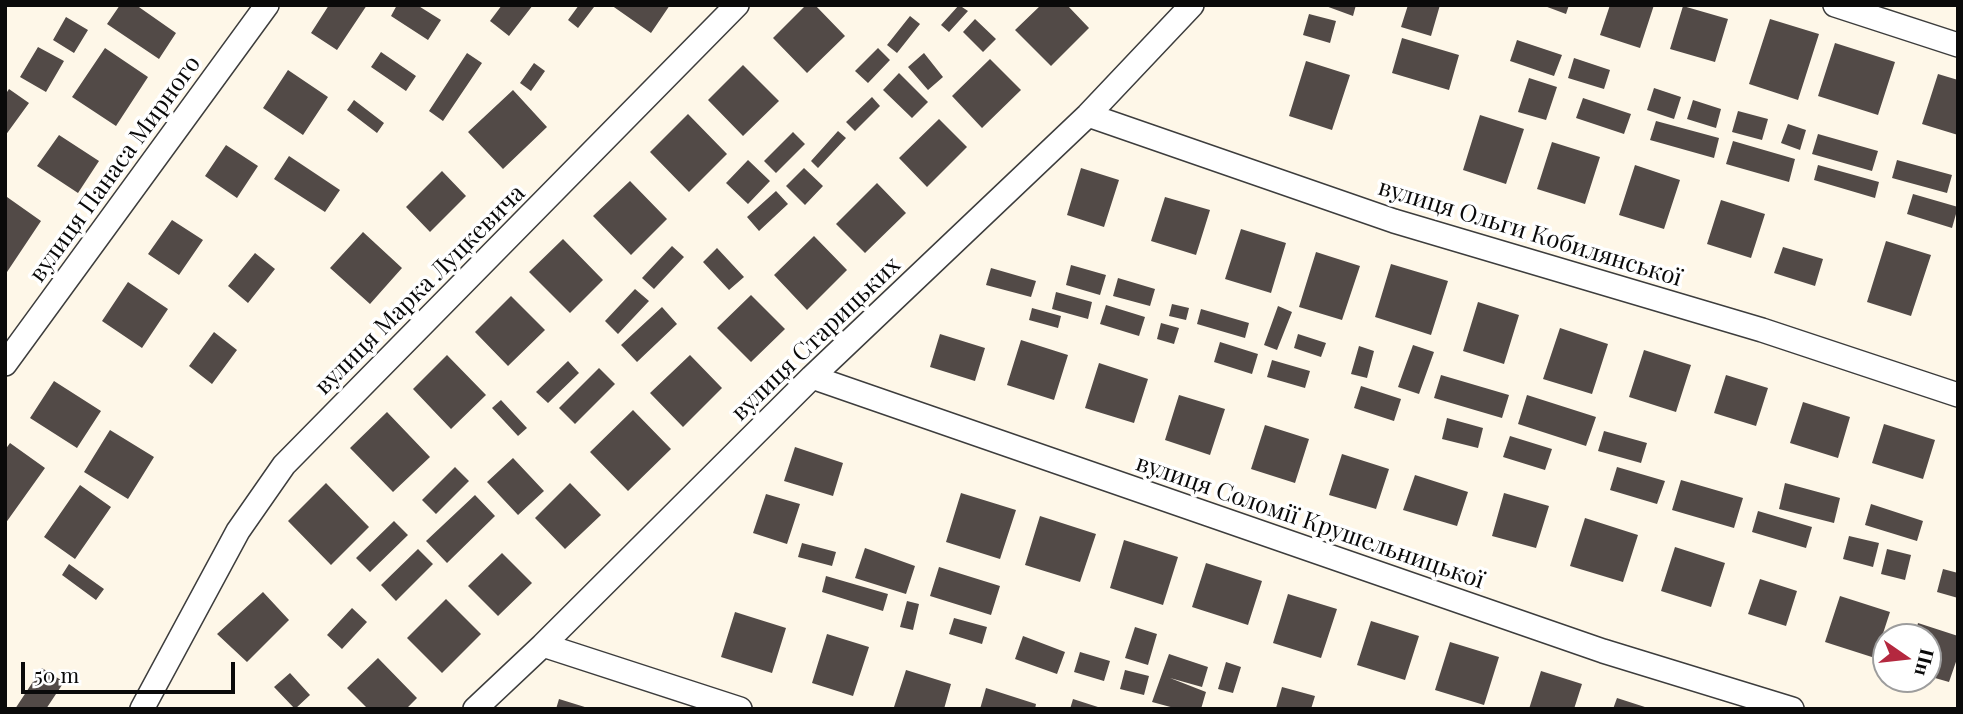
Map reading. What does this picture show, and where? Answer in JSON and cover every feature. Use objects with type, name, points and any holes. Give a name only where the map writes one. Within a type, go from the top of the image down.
[{"type":"street","name":"вулиця Панаса Мирного","points":[[5,364],[267,5]]},
{"type":"street","name":"вулиця Марка Луцкевича","points":[[142,709],[238,531],[284,465],[737,5]]},
{"type":"street","name":"вулиця Старицьких","points":[[474,709],[543,645],[812,377],[1088,115],[1192,5]]},
{"type":"street","points":[[1835,5],[1958,45]]},
{"type":"street","name":"вулиця Ольги Кобилянської","points":[[1088,115],[1394,221],[1762,330],[1958,395]]},
{"type":"street","name":"вулиця Соломії Крушельницької","points":[[812,377],[1590,646],[1792,709]]},
{"type":"street","points":[[543,645],[740,709]]},
{"type":"building","points":[[120,5],[136,5],[176,33],[159,59],[107,24]]},
{"type":"building","points":[[329,5],[367,5],[337,50],[311,33]]},
{"type":"building","points":[[397,5],[417,5],[441,20],[428,40],[391,16]]},
{"type":"building","points":[[502,5],[533,5],[509,36],[490,21]]},
{"type":"building","points":[[579,5],[594,7],[578,28],[568,20]]},
{"type":"building","points":[[611,5],[670,5],[651,33]]},
{"type":"building","points":[[806,5],[815,5],[845,36],[807,73],[773,38]]},
{"type":"building","points":[[959,5],[968,11],[949,32],[941,25]]},
{"type":"building","points":[[1041,5],[1067,5],[1089,28],[1051,66],[1015,30]]},
{"type":"building","points":[[1323,5],[1356,5],[1353,16]]},
{"type":"building","points":[[1408,5],[1440,5],[1431,36],[1401,27]]},
{"type":"building","points":[[1542,5],[1569,5],[1566,14]]},
{"type":"building","points":[[1610,5],[1654,5],[1640,48],[1600,35]]},
{"type":"building","points":[[1683,6],[1728,19],[1715,62],[1670,49]]},
{"type":"building","points":[[1309,14],[1336,21],[1330,43],[1303,35]]},
{"type":"building","points":[[910,16],[920,24],[897,53],[887,45]]},
{"type":"building","points":[[66,17],[88,30],[74,53],[53,40]]},
{"type":"building","points":[[975,19],[996,39],[983,52],[963,32]]},
{"type":"building","points":[[1770,19],[1819,34],[1798,100],[1749,84]]},
{"type":"building","points":[[1402,38],[1459,55],[1449,90],[1392,73]]},
{"type":"building","points":[[1517,40],[1562,55],[1554,76],[1510,61]]},
{"type":"building","points":[[1835,43],[1895,62],[1878,115],[1818,96]]},
{"type":"building","points":[[38,47],[64,61],[46,92],[20,77]]},
{"type":"building","points":[[105,48],[148,77],[116,126],[72,97]]},
{"type":"building","points":[[878,48],[890,60],[868,83],[855,71]]},
{"type":"building","points":[[381,52],[416,76],[406,91],[371,67]]},
{"type":"building","points":[[467,53],[482,63],[443,121],[429,111]]},
{"type":"building","points":[[924,53],[943,77],[928,90],[908,67]]},
{"type":"building","points":[[1574,58],[1610,70],[1604,89],[1568,78]]},
{"type":"building","points":[[990,59],[1021,90],[982,128],[952,96]]},
{"type":"building","points":[[1306,61],[1350,75],[1332,130],[1289,116]]},
{"type":"building","points":[[534,63],[545,71],[531,91],[520,83]]},
{"type":"building","points":[[743,65],[779,101],[743,136],[708,100]]},
{"type":"building","points":[[288,70],[328,97],[303,135],[263,108]]},
{"type":"building","points":[[899,73],[928,102],[912,118],[883,90]]},
{"type":"building","points":[[1938,74],[1958,80],[1958,135],[1922,124]]},
{"type":"building","points":[[1529,78],[1557,87],[1546,120],[1518,112]]},
{"type":"building","points":[[1654,88],[1681,97],[1674,119],[1647,110]]},
{"type":"building","points":[[9,89],[29,103],[5,136],[5,95]]},
{"type":"building","points":[[513,90],[547,127],[503,169],[468,132]]},
{"type":"building","points":[[872,97],[880,106],[855,131],[846,122]]},
{"type":"building","points":[[1583,98],[1631,114],[1624,134],[1576,118]]},
{"type":"building","points":[[354,100],[384,123],[377,133],[347,110]]},
{"type":"building","points":[[1693,100],[1721,109],[1716,128],[1687,119]]},
{"type":"building","points":[[1738,111],[1768,119],[1762,140],[1732,132]]},
{"type":"building","points":[[688,114],[727,154],[689,192],[650,152]]},
{"type":"building","points":[[1480,115],[1524,129],[1506,184],[1463,170]]},
{"type":"building","points":[[939,119],[967,147],[927,187],[899,158]]},
{"type":"building","points":[[1656,121],[1719,138],[1714,158],[1650,140]]},
{"type":"building","points":[[1788,124],[1806,130],[1800,150],[1781,143]]},
{"type":"building","points":[[838,131],[846,138],[818,168],[811,161]]},
{"type":"building","points":[[793,132],[805,144],[776,173],[764,161]]},
{"type":"building","points":[[1818,134],[1878,151],[1872,171],[1812,154]]},
{"type":"building","points":[[59,135],[99,161],[78,193],[37,166]]},
{"type":"building","points":[[1733,141],[1795,159],[1789,182],[1726,164]]},
{"type":"building","points":[[1552,142],[1600,157],[1585,204],[1537,189]]},
{"type":"building","points":[[226,145],[258,166],[237,198],[205,176]]},
{"type":"building","points":[[289,156],[340,190],[325,212],[274,179]]},
{"type":"building","points":[[748,160],[770,181],[748,204],[726,183]]},
{"type":"building","points":[[1897,160],[1952,175],[1947,193],[1892,178]]},
{"type":"building","points":[[1635,165],[1680,180],[1664,229],[1619,215]]},
{"type":"building","points":[[1818,165],[1879,182],[1875,198],[1814,180]]},
{"type":"building","points":[[804,168],[823,186],[805,205],[786,186]]},
{"type":"building","points":[[1081,168],[1119,180],[1104,227],[1067,215]]},
{"type":"building","points":[[442,171],[466,196],[430,232],[406,207]]},
{"type":"building","points":[[630,181],[667,219],[631,255],[593,216]]},
{"type":"building","points":[[877,183],[906,213],[865,253],[836,224]]},
{"type":"building","points":[[776,191],[788,204],[759,231],[747,217]]},
{"type":"building","points":[[1913,194],[1958,207],[1952,228],[1907,214]]},
{"type":"building","points":[[7,197],[41,221],[7,272],[5,271]]},
{"type":"building","points":[[1165,197],[1210,210],[1196,255],[1151,241]]},
{"type":"building","points":[[1721,200],[1765,214],[1751,258],[1707,244]]},
{"type":"building","points":[[172,220],[203,240],[179,275],[148,254]]},
{"type":"building","points":[[1241,229],[1286,243],[1271,293],[1225,279]]},
{"type":"building","points":[[363,232],[402,268],[370,304],[330,268]]},
{"type":"building","points":[[814,236],[847,270],[807,310],[774,275]]},
{"type":"building","points":[[563,239],[603,280],[570,313],[529,272]]},
{"type":"building","points":[[1886,241],[1931,255],[1911,316],[1867,302]]},
{"type":"building","points":[[672,246],[684,257],[654,289],[642,278]]},
{"type":"building","points":[[1783,247],[1823,259],[1815,286],[1774,273]]},
{"type":"building","points":[[717,248],[744,277],[729,290],[703,262]]},
{"type":"building","points":[[1316,252],[1360,266],[1342,320],[1299,307]]},
{"type":"building","points":[[255,253],[275,269],[248,303],[228,286]]},
{"type":"building","points":[[1391,264],[1448,281],[1431,335],[1375,317]]},
{"type":"building","points":[[1071,265],[1106,275],[1100,295],[1066,285]]},
{"type":"building","points":[[991,268],[1036,281],[1031,297],[986,285]]},
{"type":"building","points":[[1118,278],[1155,289],[1150,306],[1113,296]]},
{"type":"building","points":[[128,282],[168,309],[142,348],[102,321]]},
{"type":"building","points":[[635,289],[649,301],[618,334],[605,321]]},
{"type":"building","points":[[1056,292],[1092,302],[1088,319],[1052,309]]},
{"type":"building","points":[[751,295],[785,329],[751,362],[717,328]]},
{"type":"building","points":[[511,296],[545,330],[508,366],[475,332]]},
{"type":"building","points":[[1478,302],[1519,315],[1504,364],[1463,351]]},
{"type":"building","points":[[1172,304],[1189,308],[1186,320],[1169,316]]},
{"type":"building","points":[[1106,305],[1145,317],[1139,336],[1100,324]]},
{"type":"building","points":[[1278,306],[1292,312],[1277,350],[1264,345]]},
{"type":"building","points":[[662,307],[677,324],[637,362],[621,345]]},
{"type":"building","points":[[1032,308],[1061,316],[1058,328],[1029,320]]},
{"type":"building","points":[[1201,309],[1249,323],[1245,338],[1197,324]]},
{"type":"building","points":[[1161,323],[1179,328],[1174,344],[1157,339]]},
{"type":"building","points":[[1560,328],[1608,344],[1592,394],[1543,379]]},
{"type":"building","points":[[214,332],[237,350],[212,384],[189,366]]},
{"type":"building","points":[[940,334],[985,348],[975,381],[930,367]]},
{"type":"building","points":[[1298,334],[1326,343],[1321,357],[1294,348]]},
{"type":"building","points":[[1021,340],[1068,355],[1054,400],[1007,385]]},
{"type":"building","points":[[1220,342],[1258,354],[1252,374],[1214,362]]},
{"type":"building","points":[[1413,345],[1434,352],[1419,394],[1398,387]]},
{"type":"building","points":[[1359,346],[1374,351],[1367,378],[1351,374]]},
{"type":"building","points":[[1644,350],[1691,365],[1676,412],[1629,397]]},
{"type":"building","points":[[447,355],[486,395],[451,429],[413,389]]},
{"type":"building","points":[[690,355],[722,388],[683,427],[650,393]]},
{"type":"building","points":[[1272,360],[1310,371],[1305,388],[1267,377]]},
{"type":"building","points":[[568,361],[579,373],[548,403],[536,392]]},
{"type":"building","points":[[1099,363],[1148,379],[1134,423],[1085,408]]},
{"type":"building","points":[[599,368],[615,384],[575,424],[559,408]]},
{"type":"building","points":[[1441,375],[1509,395],[1502,418],[1434,398]]},
{"type":"building","points":[[1726,375],[1768,388],[1756,426],[1714,413]]},
{"type":"building","points":[[54,381],[101,411],[77,448],[30,418]]},
{"type":"building","points":[[1361,386],[1401,399],[1394,421],[1354,408]]},
{"type":"building","points":[[1179,395],[1225,409],[1210,455],[1165,440]]},
{"type":"building","points":[[1527,395],[1596,417],[1586,446],[1518,424]]},
{"type":"building","points":[[501,400],[527,428],[518,436],[492,408]]},
{"type":"building","points":[[1803,402],[1850,417],[1838,458],[1790,443]]},
{"type":"building","points":[[633,410],[671,449],[628,491],[590,452]]},
{"type":"building","points":[[387,412],[430,457],[393,492],[350,448]]},
{"type":"building","points":[[1447,418],[1483,428],[1478,448],[1442,439]]},
{"type":"building","points":[[1884,424],[1935,440],[1923,479],[1872,463]]},
{"type":"building","points":[[1265,425],[1309,439],[1295,483],[1251,469]]},
{"type":"building","points":[[110,430],[154,457],[128,499],[84,472]]},
{"type":"building","points":[[1604,431],[1647,443],[1641,463],[1598,451]]},
{"type":"building","points":[[1510,436],[1552,449],[1545,470],[1503,457]]},
{"type":"building","points":[[10,443],[45,468],[5,524],[5,450]]},
{"type":"building","points":[[795,447],[843,463],[833,496],[784,481]]},
{"type":"building","points":[[1342,454],[1389,469],[1376,509],[1329,495]]},
{"type":"building","points":[[513,458],[544,491],[518,515],[487,482]]},
{"type":"building","points":[[455,467],[469,481],[436,514],[422,500]]},
{"type":"building","points":[[1617,467],[1665,481],[1657,504],[1610,490]]},
{"type":"building","points":[[1415,475],[1468,492],[1457,526],[1403,510]]},
{"type":"building","points":[[1681,480],[1743,498],[1734,528],[1672,510]]},
{"type":"building","points":[[326,483],[369,527],[331,565],[288,521]]},
{"type":"building","points":[[570,483],[601,515],[565,549],[535,518]]},
{"type":"building","points":[[1785,483],[1840,498],[1834,523],[1779,509]]},
{"type":"building","points":[[80,485],[111,507],[75,559],[44,537]]},
{"type":"building","points":[[961,493],[1016,510],[1000,559],[946,542]]},
{"type":"building","points":[[1504,493],[1549,506],[1536,548],[1492,536]]},
{"type":"building","points":[[766,494],[800,504],[787,544],[753,533]]},
{"type":"building","points":[[475,495],[495,516],[447,563],[426,541]]},
{"type":"building","points":[[1871,504],[1923,521],[1917,541],[1865,525]]},
{"type":"building","points":[[1758,511],[1812,527],[1806,548],[1752,532]]},
{"type":"building","points":[[1040,516],[1096,534],[1080,582],[1025,565]]},
{"type":"building","points":[[1585,518],[1638,535],[1623,582],[1570,566]]},
{"type":"building","points":[[394,521],[408,535],[370,572],[356,558]]},
{"type":"building","points":[[1849,536],[1879,543],[1873,567],[1843,559]]},
{"type":"building","points":[[1124,540],[1178,557],[1163,605],[1110,588]]},
{"type":"building","points":[[802,543],[836,552],[832,566],[798,557]]},
{"type":"building","points":[[1675,547],[1725,563],[1711,607],[1661,591]]},
{"type":"building","points":[[865,548],[915,566],[906,594],[855,578]]},
{"type":"building","points":[[418,549],[433,564],[396,601],[381,585]]},
{"type":"building","points":[[1887,549],[1911,555],[1905,580],[1881,574]]},
{"type":"building","points":[[502,553],[532,583],[498,616],[468,586]]},
{"type":"building","points":[[1206,563],[1262,581],[1248,625],[1192,607]]},
{"type":"building","points":[[69,564],[104,589],[96,600],[62,575]]},
{"type":"building","points":[[939,567],[1000,586],[991,615],[930,596]]},
{"type":"building","points":[[1943,569],[1958,573],[1958,598],[1937,592]]},
{"type":"building","points":[[826,576],[888,594],[883,611],[822,592]]},
{"type":"building","points":[[1760,579],[1797,591],[1786,626],[1748,614]]},
{"type":"building","points":[[263,592],[289,620],[247,662],[217,634]]},
{"type":"building","points":[[1288,594],[1337,609],[1321,658],[1273,643]]},
{"type":"building","points":[[1840,596],[1890,612],[1886,623],[1872,623],[1872,657],[1825,642]]},
{"type":"building","points":[[446,599],[481,634],[442,673],[407,638]]},
{"type":"building","points":[[907,601],[919,604],[913,630],[900,627]]},
{"type":"building","points":[[352,608],[367,622],[342,649],[327,635]]},
{"type":"building","points":[[735,612],[786,628],[772,673],[721,657]]},
{"type":"building","points":[[954,618],[987,627],[982,644],[949,634]]},
{"type":"building","points":[[1371,621],[1419,636],[1405,680],[1357,665]]},
{"type":"building","points":[[1135,627],[1157,634],[1148,665],[1125,658]]},
{"type":"building","points":[[1942,631],[1958,636],[1958,656],[1949,682],[1942,680]]},
{"type":"building","points":[[827,634],[869,647],[853,696],[812,683]]},
{"type":"building","points":[[1023,636],[1065,652],[1057,674],[1015,659]]},
{"type":"building","points":[[1450,642],[1499,657],[1484,705],[1435,690]]},
{"type":"building","points":[[1080,652],[1110,661],[1104,681],[1074,672]]},
{"type":"building","points":[[1169,654],[1208,667],[1202,687],[1170,678],[1206,692],[1201,709],[1178,709],[1152,702]]},
{"type":"building","points":[[378,658],[417,698],[406,709],[368,709],[347,688]]},
{"type":"building","points":[[1226,662],[1241,667],[1233,693],[1218,689]]},
{"type":"building","points":[[42,668],[64,682],[46,709],[15,709]]},
{"type":"building","points":[[906,670],[951,684],[944,709],[894,707]]},
{"type":"building","points":[[1125,670],[1149,676],[1144,695],[1120,689]]},
{"type":"building","points":[[1541,671],[1582,684],[1574,709],[1529,709]]},
{"type":"building","points":[[290,673],[310,695],[295,709],[274,687]]},
{"type":"building","points":[[1282,687],[1315,696],[1311,709],[1276,708]]},
{"type":"building","points":[[986,688],[1036,704],[1035,709],[980,709]]},
{"type":"building","points":[[1617,698],[1648,708],[1648,709],[1613,709]]},
{"type":"building","points":[[559,699],[588,708],[588,709],[556,709]]},
{"type":"building","points":[[1073,699],[1101,708],[1101,709],[1070,709]]}]
